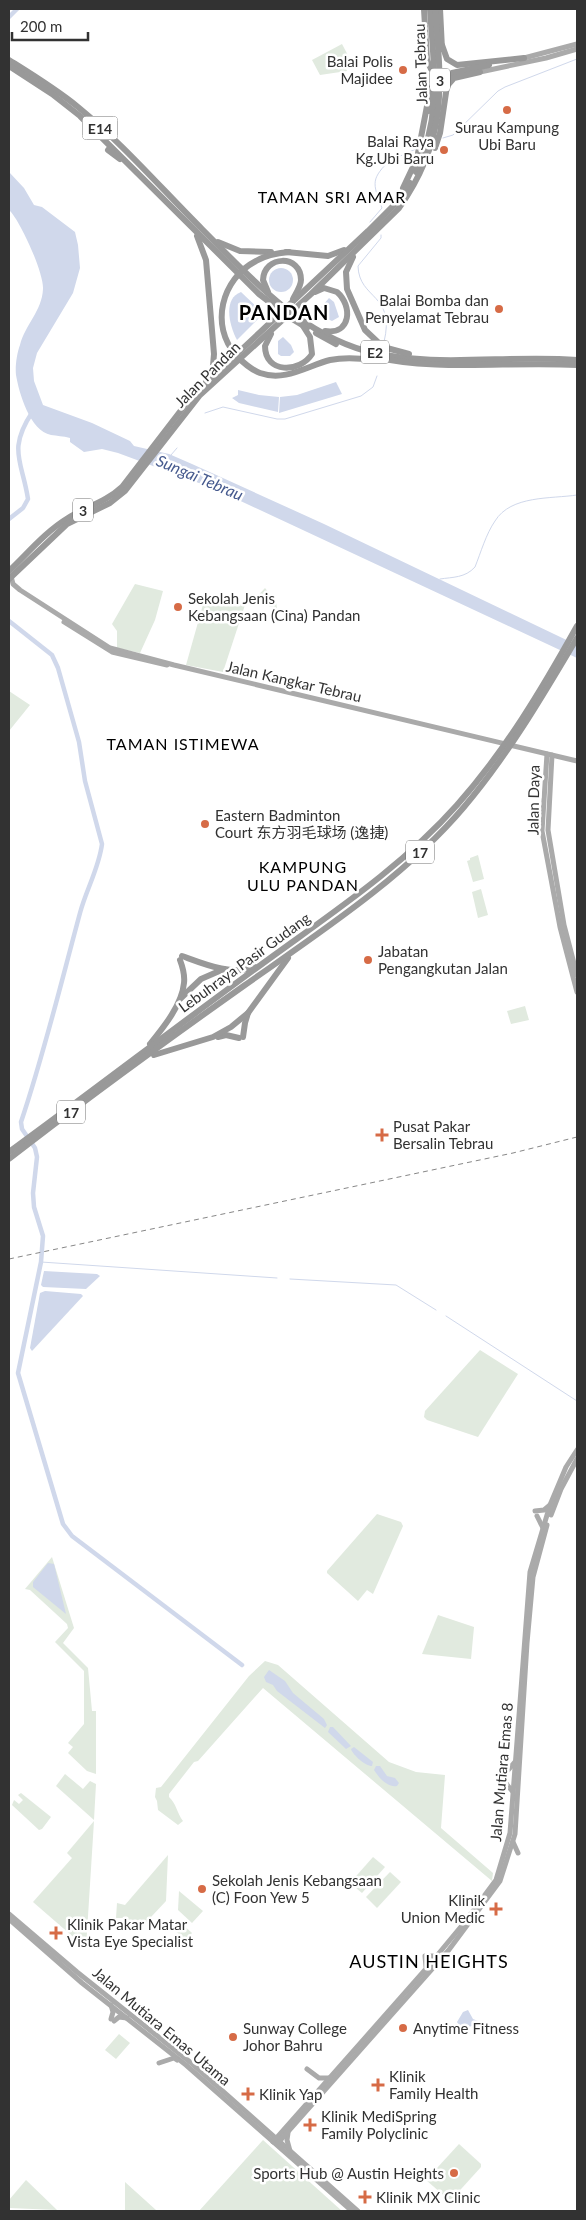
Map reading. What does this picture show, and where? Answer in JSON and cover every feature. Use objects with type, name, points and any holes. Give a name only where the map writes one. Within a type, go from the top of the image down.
[{"type":"highway","points":[[424,9],[428,66],[439,76],[480,72]]},
{"type":"highway","name":"Jalan Tebrau","points":[[428,149],[435,100],[430,9]]},
{"type":"highway","name":"Jalan Tebrau","points":[[428,149],[439,114],[440,99],[435,9]]},
{"type":"highway","points":[[427,52],[432,65],[436,67],[440,62],[442,44],[440,9]]},
{"type":"highway","points":[[442,44],[447,59],[457,65],[524,58]]},
{"type":"highway","points":[[447,74],[524,58]]},
{"type":"highway","name":"E14","points":[[9,60],[80,108],[208,236],[259,294],[303,324]]},
{"type":"highway","name":"E14","points":[[9,66],[75,111],[192,228],[275,300]]},
{"type":"highway","points":[[397,206],[418,183],[434,151],[440,133],[444,90],[450,81],[480,72]]},
{"type":"highway","points":[[418,157],[429,83]]},
{"type":"highway","points":[[397,206],[418,157],[426,132],[432,86],[437,84],[442,88],[444,100]]},
{"type":"highway","name":"Jalan Pandan","points":[[157,445],[200,395],[311,294],[362,244],[397,206],[428,149]]},
{"type":"highway","points":[[108,150],[137,172]]},
{"type":"highway","name":"Jalan Pandan","points":[[10,575],[67,524],[116,499],[142,467],[192,396],[348,248],[397,206]]},
{"type":"highway","points":[[192,228],[202,246],[206,260],[214,354],[211,371],[192,396]]},
{"type":"highway","points":[[208,236],[240,251],[289,252],[328,256],[348,248]]},
{"type":"highway","points":[[362,244],[348,266],[345,280],[365,330],[378,344],[388,350],[437,360]]},
{"type":"highway","points":[[289,252],[270,255],[255,261],[230,284],[223,301],[220,318],[224,340],[246,364],[258,373],[280,376],[290,375],[340,359],[404,362]]},
{"type":"highway","points":[[275,300],[264,285],[264,272],[275,262],[283,260],[291,262],[297,268],[301,280],[291,303]]},
{"type":"highway","points":[[311,294],[324,288],[337,292],[345,302],[348,312],[345,324],[339,329],[328,332],[316,329]]},
{"type":"highway","name":"E2","points":[[275,300],[303,324],[344,347],[366,355],[404,362],[459,366],[531,363],[577,365]]},
{"type":"highway","points":[[274,329],[266,342],[265,351],[271,363],[285,368],[304,363],[312,354],[310,337],[303,324]]},
{"type":"highway","name":"E2","points":[[303,324],[344,343],[368,351],[437,360],[553,358],[577,360]]},
{"type":"highway","name":"Lebuhraya Pasir Gudang","points":[[145,1054],[296,949],[382,884],[428,845],[464,808],[502,754],[576,632]]},
{"type":"highway","name":"Lebuhraya Pasir Gudang","points":[[9,1152],[34,1137],[352,899],[420,842],[457,806],[502,754]]},
{"type":"highway","points":[[213,1038],[231,1027],[248,1013],[279,969],[296,949]]},
{"type":"highway","points":[[145,1054],[177,1003],[184,983],[181,958],[225,969],[251,968],[263,964]]},
{"type":"highway","points":[[177,1003],[201,979],[225,969]]},
{"type":"highway","points":[[145,1054],[226,1035],[241,1038],[248,1013]]},
{"type":"highway","name":"Lebuhraya Pasir Gudang","points":[[9,1159],[24,1144]]},
{"type":"main road","points":[[524,58],[577,44]]},
{"type":"main road","points":[[480,72],[546,58],[577,49]]},
{"type":"main road","name":"Jalan Kangkar Tebrau","points":[[10,575],[13,584],[20,590],[111,650],[577,761]]},
{"type":"main road","name":"Jalan Kangkar Tebrau","points":[[9,587],[20,590]]},
{"type":"main road","points":[[535,752],[548,763],[561,758]]},
{"type":"main road","name":"Jalan Daya","points":[[549,755],[542,831],[554,900],[577,992]]},
{"type":"main road","name":"Jalan Daya","points":[[545,808],[562,916],[577,975]]},
{"type":"main road","name":"Jalan Mutiara Emas 8","points":[[287,2130],[318,2091],[432,1962],[496,1880],[510,1833],[530,1572],[550,1505],[566,1467],[577,1450]]},
{"type":"main road","name":"Jalan Mutiara Emas 8","points":[[276,2142],[448,1951],[498,1886],[515,1834],[533,1577],[550,1517],[564,1483],[577,1459]]},
{"type":"main road","points":[[543,1528],[536,1514],[550,1505]]},
{"type":"main road","points":[[513,1793],[500,1774],[508,1770],[515,1762]]},
{"type":"main road","points":[[506,1865],[517,1855],[513,1842]]},
{"type":"main road","name":"Jalan Mutiara Emas Utama","points":[[9,1914],[190,2062],[265,2129],[276,2142]]},
{"type":"main road","name":"Jalan Mutiara Emas Utama","points":[[9,1919],[58,1965],[69,1971],[111,2004],[276,2142]]},
{"type":"main road","points":[[421,1982],[432,1966],[432,1962],[437,1961],[448,1951]]},
{"type":"main road","points":[[58,1956],[58,1965]]},
{"type":"main road","points":[[425,1970],[427,1963],[425,1956],[437,1956]]},
{"type":"main road","points":[[111,2004],[112,2020],[120,2017],[128,2018]]},
{"type":"main road","points":[[158,2063],[174,2058],[186,2065]]},
{"type":"main road","points":[[307,2069],[319,2078],[330,2078]]},
{"type":"main road","points":[[317,2080],[318,2091]]},
{"type":"main road","points":[[265,2129],[274,2131],[287,2130],[290,2151]]},
{"type":"main road","points":[[276,2142],[290,2151],[358,2211]]},
{"type":"main road","points":[[276,2142],[352,2211]]},
{"type":"shaded area","points":[[342,44],[351,61],[344,64],[347,71],[320,75],[312,60]]},
{"type":"shaded area","points":[[135,584],[163,591],[155,620],[140,653],[117,648],[117,631],[112,624]]},
{"type":"shaded area","points":[[265,588],[276,602],[277,608],[252,602]]},
{"type":"shaded area","points":[[206,594],[245,605],[223,672],[186,665]]},
{"type":"shaded area","points":[[9,691],[30,705],[9,731]]},
{"type":"shaded area","points":[[478,855],[484,879],[473,882],[467,861]]},
{"type":"shaded area","points":[[481,889],[488,915],[478,918],[472,892]]},
{"type":"shaded area","points":[[525,1006],[529,1020],[511,1024],[507,1011]]},
{"type":"shaded area","points":[[480,1350],[518,1374],[478,1437],[427,1420],[424,1417],[425,1411]]},
{"type":"shaded area","points":[[377,1514],[401,1522],[403,1526],[373,1594],[367,1590],[358,1601],[327,1571]]},
{"type":"shaded area","points":[[52,1557],[74,1628],[63,1643],[88,1668],[92,1711],[96,1711],[96,1774],[87,1771],[68,1753],[73,1747],[68,1743],[84,1724],[84,1671],[55,1642],[68,1628],[67,1624],[30,1590],[25,1589]]},
{"type":"shaded area","points":[[438,1615],[474,1627],[471,1659],[422,1654]]},
{"type":"shaded area","points":[[265,1661],[278,1665],[389,1762],[416,1772],[445,1775],[441,1828],[493,1873],[492,1881],[263,1688],[198,1761],[194,1762],[169,1794],[183,1821],[178,1825],[158,1810],[155,1797],[156,1788],[161,1787],[249,1676]]},
{"type":"shaded area","points":[[65,1774],[83,1789],[90,1781],[96,1784],[94,1820],[56,1786]]},
{"type":"shaded area","points":[[21,1793],[51,1817],[42,1829],[39,1830],[12,1805],[14,1800],[19,1804],[23,1800],[18,1795]]},
{"type":"shaded area","points":[[94,1821],[86,1948],[33,1902],[72,1858],[67,1853]]},
{"type":"shaded area","points":[[168,1855],[166,1901],[137,1932],[123,1918],[116,1918],[117,1903],[125,1905]]},
{"type":"shaded area","points":[[373,1857],[385,1867],[362,1893],[350,1883]]},
{"type":"shaded area","points":[[390,1872],[401,1882],[377,1908],[366,1897]]},
{"type":"shaded area","points":[[179,1891],[203,1911],[192,1923],[178,1910]]},
{"type":"shaded area","points":[[180,1922],[192,1933],[186,1940],[174,1930]]},
{"type":"shaded area","points":[[119,2034],[130,2043],[116,2059],[105,2050]]},
{"type":"shaded area","points":[[263,2140],[342,2211],[199,2211]]},
{"type":"shaded area","name":"Sports Hub @ Austin Heights","points":[[459,2144],[481,2164],[481,2167],[449,2200],[426,2180]]},
{"type":"shaded area","points":[[26,2180],[57,2210],[9,2208],[9,2200]]},
{"type":"shaded area","points":[[125,2182],[156,2210],[156,2211],[125,2211]]},
{"type":"water","name":"Sungai Tebrau","points":[[9,172],[24,188],[34,205],[42,207],[75,232],[78,245],[80,268],[73,293],[37,353],[33,368],[34,381],[43,405],[92,423],[130,441],[134,446],[169,454],[324,524],[577,645],[577,658],[215,489],[118,453],[102,449],[84,452],[70,442],[70,438],[44,432],[31,419],[23,401],[16,375],[16,360],[22,338],[40,304],[43,289],[40,271],[30,247],[19,224],[9,210]]},
{"type":"water","points":[[281,268],[286,269],[292,275],[292,285],[286,291],[281,292],[276,291],[270,285],[269,280],[270,275],[276,269]]},
{"type":"water","points":[[241,292],[260,310],[262,315],[237,340],[229,314],[231,301]]},
{"type":"water","points":[[329,298],[334,302],[339,317],[332,321],[317,314]]},
{"type":"water","points":[[283,337],[291,345],[294,352],[290,356],[278,354],[278,341]]},
{"type":"water","points":[[336,382],[342,394],[279,413],[280,397],[297,395]]},
{"type":"water","points":[[238,390],[279,397],[278,412],[239,403],[232,398],[238,395]]},
{"type":"water","points":[[44,1271],[97,1274],[100,1276],[86,1289],[43,1287],[41,1285]]},
{"type":"water","points":[[45,1291],[81,1294],[83,1296],[32,1351],[30,1348],[40,1293]]},
{"type":"water","points":[[48,1563],[54,1564],[66,1614],[33,1587],[33,1582]]},
{"type":"water","points":[[269,1670],[285,1681],[293,1693],[324,1719],[327,1725],[325,1728],[277,1691],[273,1685],[266,1682],[264,1677]]},
{"type":"water","points":[[330,1727],[333,1727],[351,1746],[346,1749],[328,1732]]},
{"type":"water","points":[[354,1747],[373,1762],[372,1766],[357,1757],[351,1749]]},
{"type":"water","points":[[376,1766],[380,1766],[387,1776],[395,1778],[399,1783],[397,1786],[387,1784],[381,1779],[374,1770]]},
{"type":"water","points":[[468,2010],[473,2019],[478,2021],[476,2027],[472,2026],[461,2029],[457,2022],[463,2012]]},
{"type":"waterway","points":[[9,17],[17,9]]},
{"type":"waterway","points":[[443,138],[453,135],[498,91],[577,59]]},
{"type":"waterway","points":[[398,157],[416,149]]},
{"type":"waterway","points":[[370,222],[382,208],[376,192],[375,181],[380,171],[391,159]]},
{"type":"waterway","points":[[381,235],[381,238],[358,266],[364,285],[376,298],[385,314],[384,342]]},
{"type":"waterway","points":[[205,413],[223,407],[277,419],[285,419],[361,396],[373,387],[377,376]]},
{"type":"waterway","points":[[9,519],[23,508],[28,499],[18,455],[18,446],[25,424],[33,411]]},
{"type":"waterway","name":"Sungai Tebrau","points":[[171,455],[177,448]]},
{"type":"waterway","points":[[440,579],[463,575],[475,567],[492,526],[502,513],[511,507],[521,502],[577,495]]},
{"type":"waterway","points":[[9,621],[52,655],[58,668],[79,742],[85,781],[102,844],[98,862],[80,913],[45,1044],[21,1122],[22,1129],[35,1148],[37,1157],[33,1193],[34,1207],[43,1236],[41,1262],[18,1373],[63,1524],[72,1536],[242,1665]]},
{"type":"waterway","points":[[41,1262],[277,1278]]},
{"type":"waterway","points":[[290,1279],[396,1285],[436,1310]]},
{"type":"waterway","points":[[446,1316],[577,1401]]},
{"type":"railway","points":[[9,1259],[513,1153],[577,1137]]},
{"type":"place","name":"Balai Polis Majidee","points":[[403,70]]},
{"type":"place","name":"Surau Kampung Ubi Baru","points":[[507,110]]},
{"type":"place","name":"Balai Raya Kg.Ubi Baru","points":[[444,150]]},
{"type":"place","name":"Balai Bomba dan Penyelamat Tebrau","points":[[499,309]]},
{"type":"place","name":"Sekolah Jenis Kebangsaan (Cina) Pandan","points":[[178,607]]},
{"type":"place","name":"Eastern Badminton Court 东方羽毛球场 (逸捷)","points":[[205,824]]},
{"type":"place","name":"Jabatan Pengangkutan Jalan","points":[[368,960]]},
{"type":"place","name":"Pusat Pakar Bersalin Tebrau","points":[[382,1135]]},
{"type":"place","name":"Sekolah Jenis Kebangsaan (C) Foon Yew 5","points":[[202,1889]]},
{"type":"place","name":"Klinik Union Medic","points":[[496,1909]]},
{"type":"place","name":"Klinik Pakar Matar Vista Eye Specialist","points":[[56,1933]]},
{"type":"place","name":"Anytime Fitness","points":[[403,2028]]},
{"type":"place","name":"Sunway College Johor Bahru","points":[[233,2037]]},
{"type":"place","name":"Klinik Family Health","points":[[378,2085]]},
{"type":"place","name":"Klinik Yap","points":[[248,2094]]},
{"type":"place","name":"Klinik MediSpring Family Polyclinic","points":[[310,2125]]},
{"type":"place","name":"Sports Hub @ Austin Heights","points":[[454,2173]]},
{"type":"place","name":"Klinik MX Clinic","points":[[365,2197]]},
{"type":"district","name":"TAMAN SRI AMAR","points":[[332,196]]},
{"type":"district","name":"PANDAN","points":[[284,312]]},
{"type":"district","name":"TAMAN ISTIMEWA","points":[[183,743]]},
{"type":"district","name":"KAMPUNG ULU PANDAN","points":[[303,875]]},
{"type":"district","name":"AUSTIN HEIGHTS","points":[[429,1961]]}]
